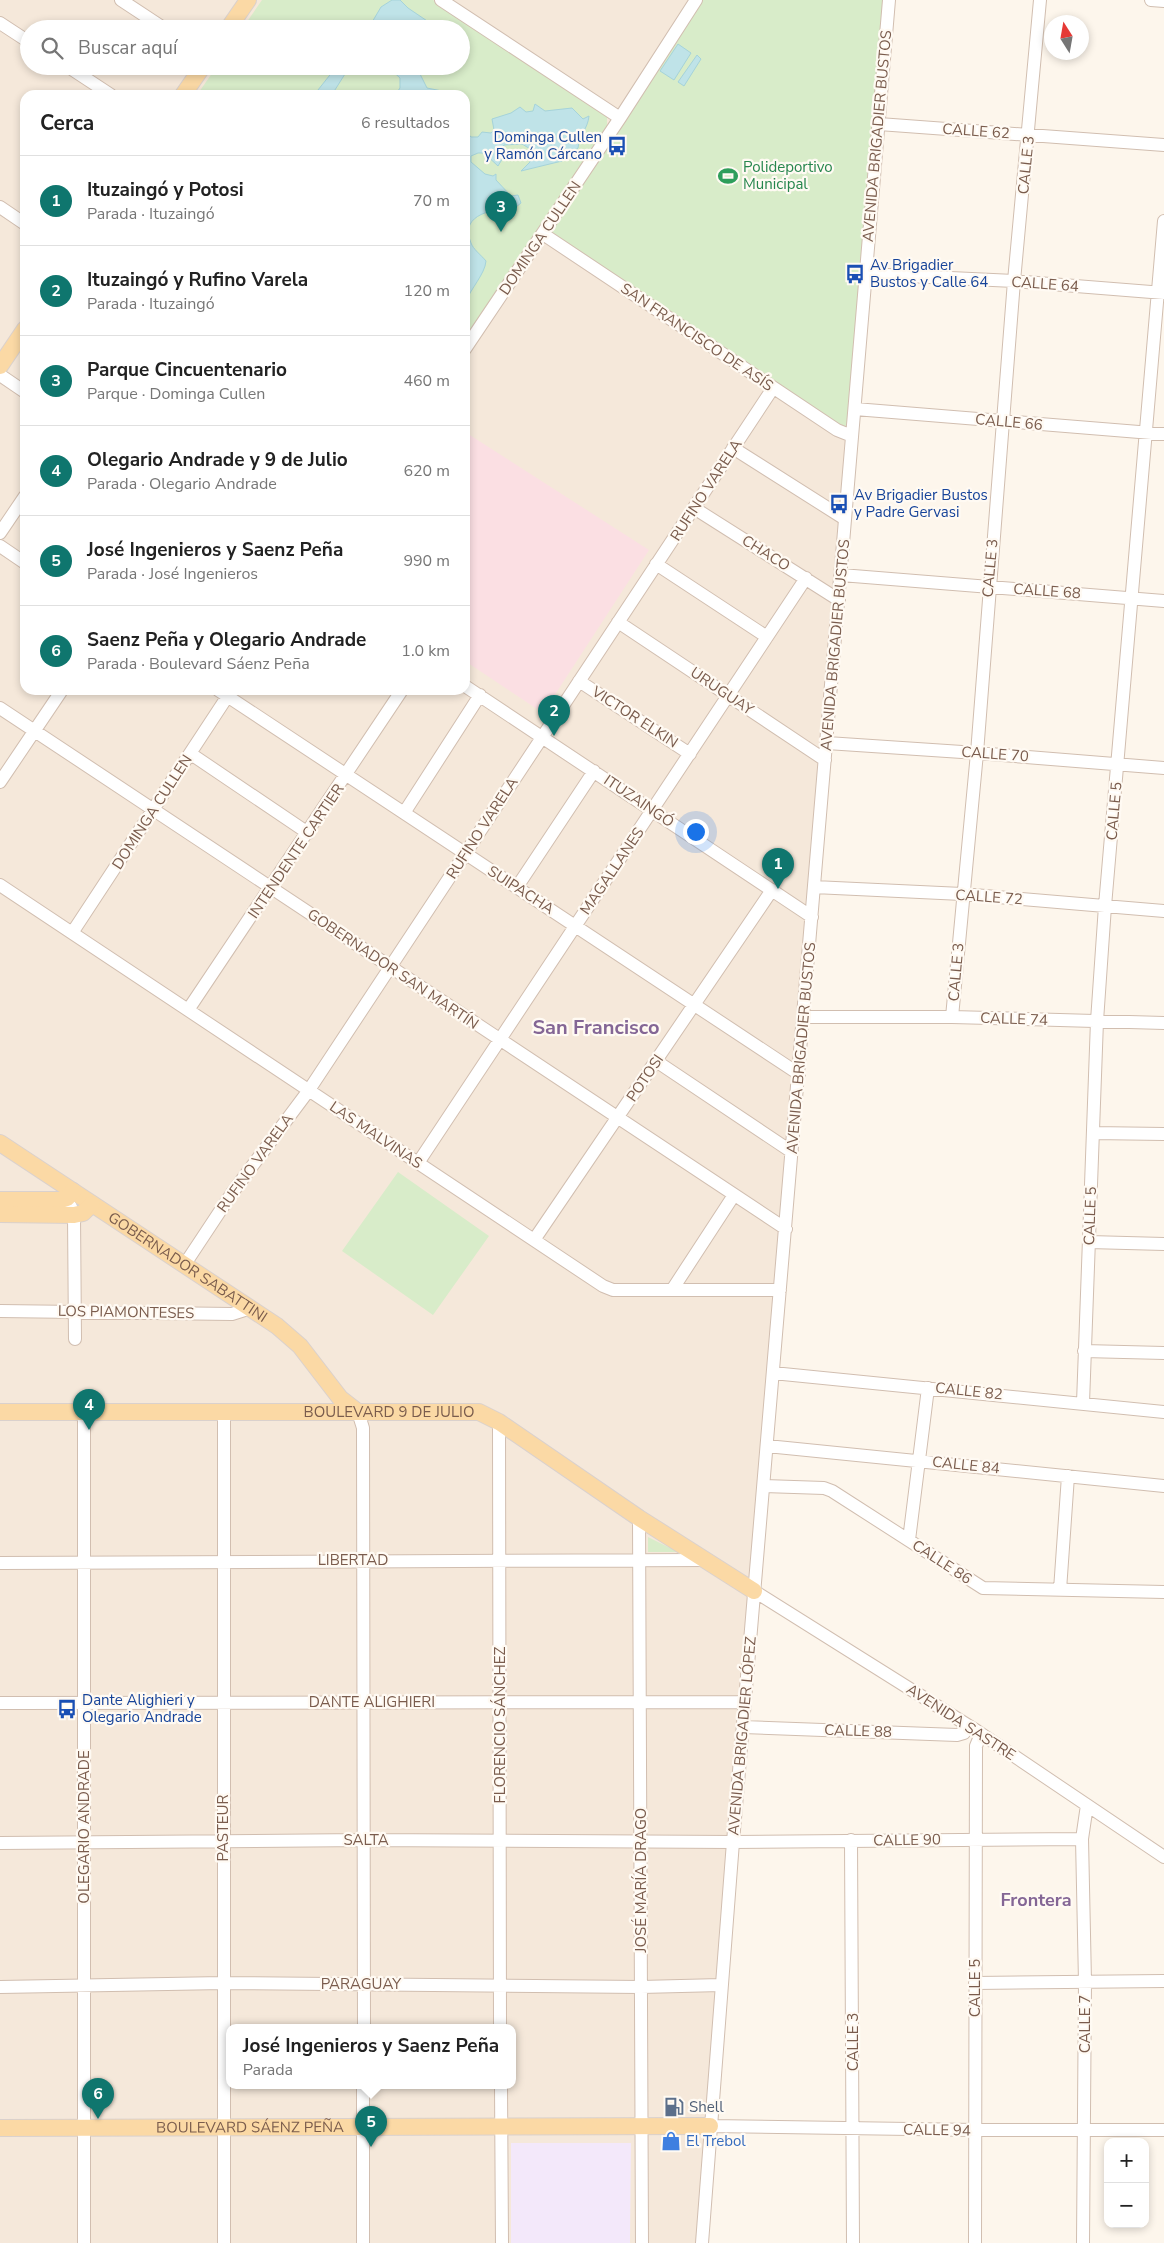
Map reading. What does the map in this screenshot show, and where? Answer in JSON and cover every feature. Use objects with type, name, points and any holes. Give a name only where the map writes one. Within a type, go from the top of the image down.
[{"type":"main road","points":[[234,20],[248,0]]},
{"type":"main road","points":[[186,90],[197,75]]},
{"type":"main road","points":[[0,366],[20,336]]},
{"type":"main road","name":"GOBERNADOR SABATTINI","points":[[0,1143],[69,1195],[92,1204],[185,1264],[290,1336],[340,1398],[358,1412]]},
{"type":"main road","points":[[0,1200],[69,1195]]},
{"type":"main road","points":[[0,1214],[74,1215],[83,1213],[92,1204]]},
{"type":"main road","name":"BOULEVARD 9 DE JULIO","points":[[0,1412],[479,1412],[499,1422],[639,1518],[754,1590]]},
{"type":"main road","name":"BOULEVARD SÁENZ PEÑA","points":[[0,2128],[710,2126]]},
{"type":"street","points":[[121,0],[151,20]]},
{"type":"street","points":[[441,0],[620,118]]},
{"type":"street","name":"DOMINGA CULLEN","points":[[470,342],[620,118],[696,0]]},
{"type":"street","name":"AVENIDA BRIGADIER BUSTOS","points":[[786,1230],[889,0]]},
{"type":"street","name":"CALLE 3","points":[[952,1017],[962,894],[977,753],[1002,422],[1040,0]]},
{"type":"street","points":[[1151,0],[1164,1]]},
{"type":"street","points":[[0,23],[20,36]]},
{"type":"street","points":[[81,75],[104,90]]},
{"type":"street","name":"CALLE 62","points":[[878,124],[1164,145]]},
{"type":"street","points":[[0,207],[20,221]]},
{"type":"street","name":"CALLE 5","points":[[1083,1402],[1097,1021],[1105,906],[1119,764],[1146,433],[1161,293],[1164,221]]},
{"type":"street","name":"SAN FRANCISCO DE ASÍS","points":[[543,234],[837,430],[852,436]]},
{"type":"street","name":"CALLE 64","points":[[866,274],[1014,281],[1161,293]]},
{"type":"street","points":[[0,375],[20,389]]},
{"type":"street","name":"RUFINO VARELA","points":[[185,1264],[232,1193],[309,1090],[773,388]]},
{"type":"street","name":"CALLE 66","points":[[855,409],[1164,434]]},
{"type":"street","points":[[733,448],[845,519]]},
{"type":"street","points":[[0,533],[20,503]]},
{"type":"street","name":"CHACO","points":[[694,508],[839,600]]},
{"type":"street","points":[[0,546],[20,560]]},
{"type":"street","points":[[656,564],[767,637]]},
{"type":"street","name":"CALLE 68","points":[[841,575],[1164,601]]},
{"type":"street","name":"MAGALLANES","points":[[418,1163],[806,578]]},
{"type":"street","name":"URUGUAY","points":[[618,622],[825,760]]},
{"type":"street","name":"VICTOR ELKIN","points":[[580,681],[690,754]]},
{"type":"street","name":"ITUZAINGÓ","points":[[470,689],[812,917]]},
{"type":"street","points":[[0,782],[59,695]]},
{"type":"street","name":"DOMINGA CULLEN","points":[[72,933],[191,754],[224,695]]},
{"type":"street","name":"SUIPACHA","points":[[230,695],[346,775],[799,1074]]},
{"type":"street","name":"INTENDENTE CARTIER","points":[[188,1010],[399,695]]},
{"type":"street","points":[[404,813],[480,696]]},
{"type":"street","name":"GOBERNADOR SAN MARTÍN","points":[[0,708],[786,1230]]},
{"type":"street","name":"CALLE 70","points":[[826,744],[977,753],[1164,768]]},
{"type":"street","points":[[191,754],[308,833]]},
{"type":"street","points":[[517,887],[594,771]]},
{"type":"street","name":"LAS MALVINAS","points":[[0,885],[603,1286],[613,1290],[780,1290]]},
{"type":"street","name":"CALLE 72","points":[[814,888],[962,894],[1164,911]]},
{"type":"street","name":"POTOSI","points":[[534,1240],[772,890]]},
{"type":"street","name":"CALLE 74","points":[[804,1017],[952,1017],[1164,1023]]},
{"type":"street","points":[[656,1061],[792,1152]]},
{"type":"street","points":[[1093,1133],[1164,1134]]},
{"type":"street","points":[[69,1195],[74,1215],[75,1339]]},
{"type":"street","points":[[672,1290],[734,1195]]},
{"type":"street","name":"AVENIDA BRIGADIER LÓPEZ","points":[[702,2243],[721,1985],[786,1230]]},
{"type":"street","points":[[1089,1242],[1164,1244]]},
{"type":"street","name":"LOS PIAMONTESES","points":[[0,1311],[232,1314],[251,1308]]},
{"type":"street","points":[[1084,1351],[1164,1353]]},
{"type":"street","name":"CALLE 82","points":[[773,1373],[1083,1402],[1164,1412]]},
{"type":"street","points":[[908,1540],[928,1388]]},
{"type":"street","name":"OLEGARIO ANDRADE","points":[[84,1411],[84,2243]]},
{"type":"street","points":[[358,1412],[363,1428],[364,2024]]},
{"type":"street","name":"PASTEUR","points":[[224,1413],[224,2243]]},
{"type":"street","name":"FLORENCIO SÁNCHEZ","points":[[499,1422],[500,2024]]},
{"type":"street","name":"CALLE 84","points":[[767,1446],[1164,1486]]},
{"type":"street","points":[[1060,1590],[1068,1476]]},
{"type":"street","name":"CALLE 86","points":[[764,1486],[824,1488],[832,1490],[983,1588],[1164,1592]]},
{"type":"street","name":"JOSÉ MARÍA DRAGO","points":[[639,1518],[642,2243]]},
{"type":"street","name":"LIBERTAD","points":[[0,1563],[364,1560],[639,1562],[706,1560]]},
{"type":"street","name":"AVENIDA SASTRE","points":[[754,1590],[969,1726],[1164,1857]]},
{"type":"street","name":"DANTE ALIGHIERI","points":[[0,1703],[745,1702]]},
{"type":"street","name":"CALLE 88","points":[[743,1727],[957,1735],[964,1733],[969,1726]]},
{"type":"street","name":"CALLE 5","points":[[975,2243],[974,1839],[976,1746],[981,1734]]},
{"type":"street","name":"CALLE 7","points":[[1083,2243],[1085,1982],[1082,1839],[1087,1805]]},
{"type":"street","name":"CALLE 90","points":[[733,1842],[1082,1839]]},
{"type":"street","name":"SALTA","points":[[0,1843],[364,1840],[733,1842]]},
{"type":"street","name":"CALLE 3","points":[[852,1840],[853,2243]]},
{"type":"street","points":[[975,1983],[1164,1981]]},
{"type":"street","name":"PARAGUAY","points":[[0,1987],[364,1983],[721,1985]]},
{"type":"street","points":[[363,2243],[364,2089]]},
{"type":"street","points":[[501,2089],[502,2243]]},
{"type":"street","name":"CALLE 94","points":[[710,2126],[976,2130],[1164,2130]]},
{"type":"shaded area","points":[[0,0],[889,0],[702,2243],[0,2243]]},
{"type":"shaded area","points":[[470,435],[649,550],[543,713],[470,664]]},
{"type":"shaded area","points":[[511,2143],[631,2143],[630,2243],[511,2243]]},
{"type":"green space","points":[[262,0],[433,0],[463,20],[248,20]]},
{"type":"green space","name":"Polideportivo Municipal","points":[[696,0],[889,0],[852,436],[543,234]]},
{"type":"green space","points":[[470,25],[607,117],[607,126],[470,331],[470,90],[200,90],[211,75],[470,75]]},
{"type":"green space","points":[[398,1172],[489,1236],[433,1315],[342,1251]]},
{"type":"green space","points":[[648,1537],[678,1552],[648,1552]]},
{"type":"water","points":[[392,0],[400,0],[426,20],[373,20],[381,7]]},
{"type":"water","points":[[678,44],[691,53],[674,80],[660,71]]},
{"type":"water","points":[[697,55],[701,59],[684,86],[678,82]]},
{"type":"water","points":[[330,75],[344,75],[335,90],[318,90]]},
{"type":"water","points":[[397,75],[420,75],[427,88],[437,90],[399,90],[400,78]]},
{"type":"water","points":[[535,104],[545,111],[572,108],[583,119],[589,116],[578,148],[562,161],[521,171],[530,162],[532,150],[522,144],[504,145],[501,155],[504,156],[498,166],[484,153],[471,156],[471,162],[485,174],[493,176],[496,174],[496,180],[511,196],[518,195],[521,203],[516,207],[490,211],[474,219],[470,225],[470,136],[478,137],[482,132],[491,133],[494,130],[492,119],[511,113],[520,107],[526,112],[533,111]]},
{"type":"water","points":[[470,239],[475,250],[486,261],[483,271],[470,294]]},
{"type":"place","name":"Dominga Cullen y Ramón Cárcano","points":[[617,146]]},
{"type":"place","name":"Polideportivo Municipal","points":[[728,176]]},
{"type":"place","name":"Parque Cincuentenario","points":[[501,232]]},
{"type":"place","name":"Av Brigadier Bustos y Calle 64","points":[[855,274]]},
{"type":"place","name":"Av Brigadier Bustos y Padre Gervasi","points":[[839,504]]},
{"type":"place","name":"Ituzaingó y Rufino Varela","points":[[554,736]]},
{"type":"place","name":"Ituzaingó y Potosi","points":[[778,889]]},
{"type":"place","name":"Olegario Andrade y 9 de Julio","points":[[89,1430]]},
{"type":"place","name":"Dante Alighieri y Olegario Andrade","points":[[67,1709]]},
{"type":"place","name":"Shell","points":[[674,2107]]},
{"type":"place","name":"Saenz Peña y Olegario Andrade","points":[[98,2119]]},
{"type":"place","name":"El Trebol","points":[[671,2141]]},
{"type":"place","name":"José Ingenieros y Saenz Peña","points":[[371,2147]]},
{"type":"district","name":"San Francisco","points":[[596,1027]]},
{"type":"district","name":"Frontera","points":[[1036,1900]]}]
